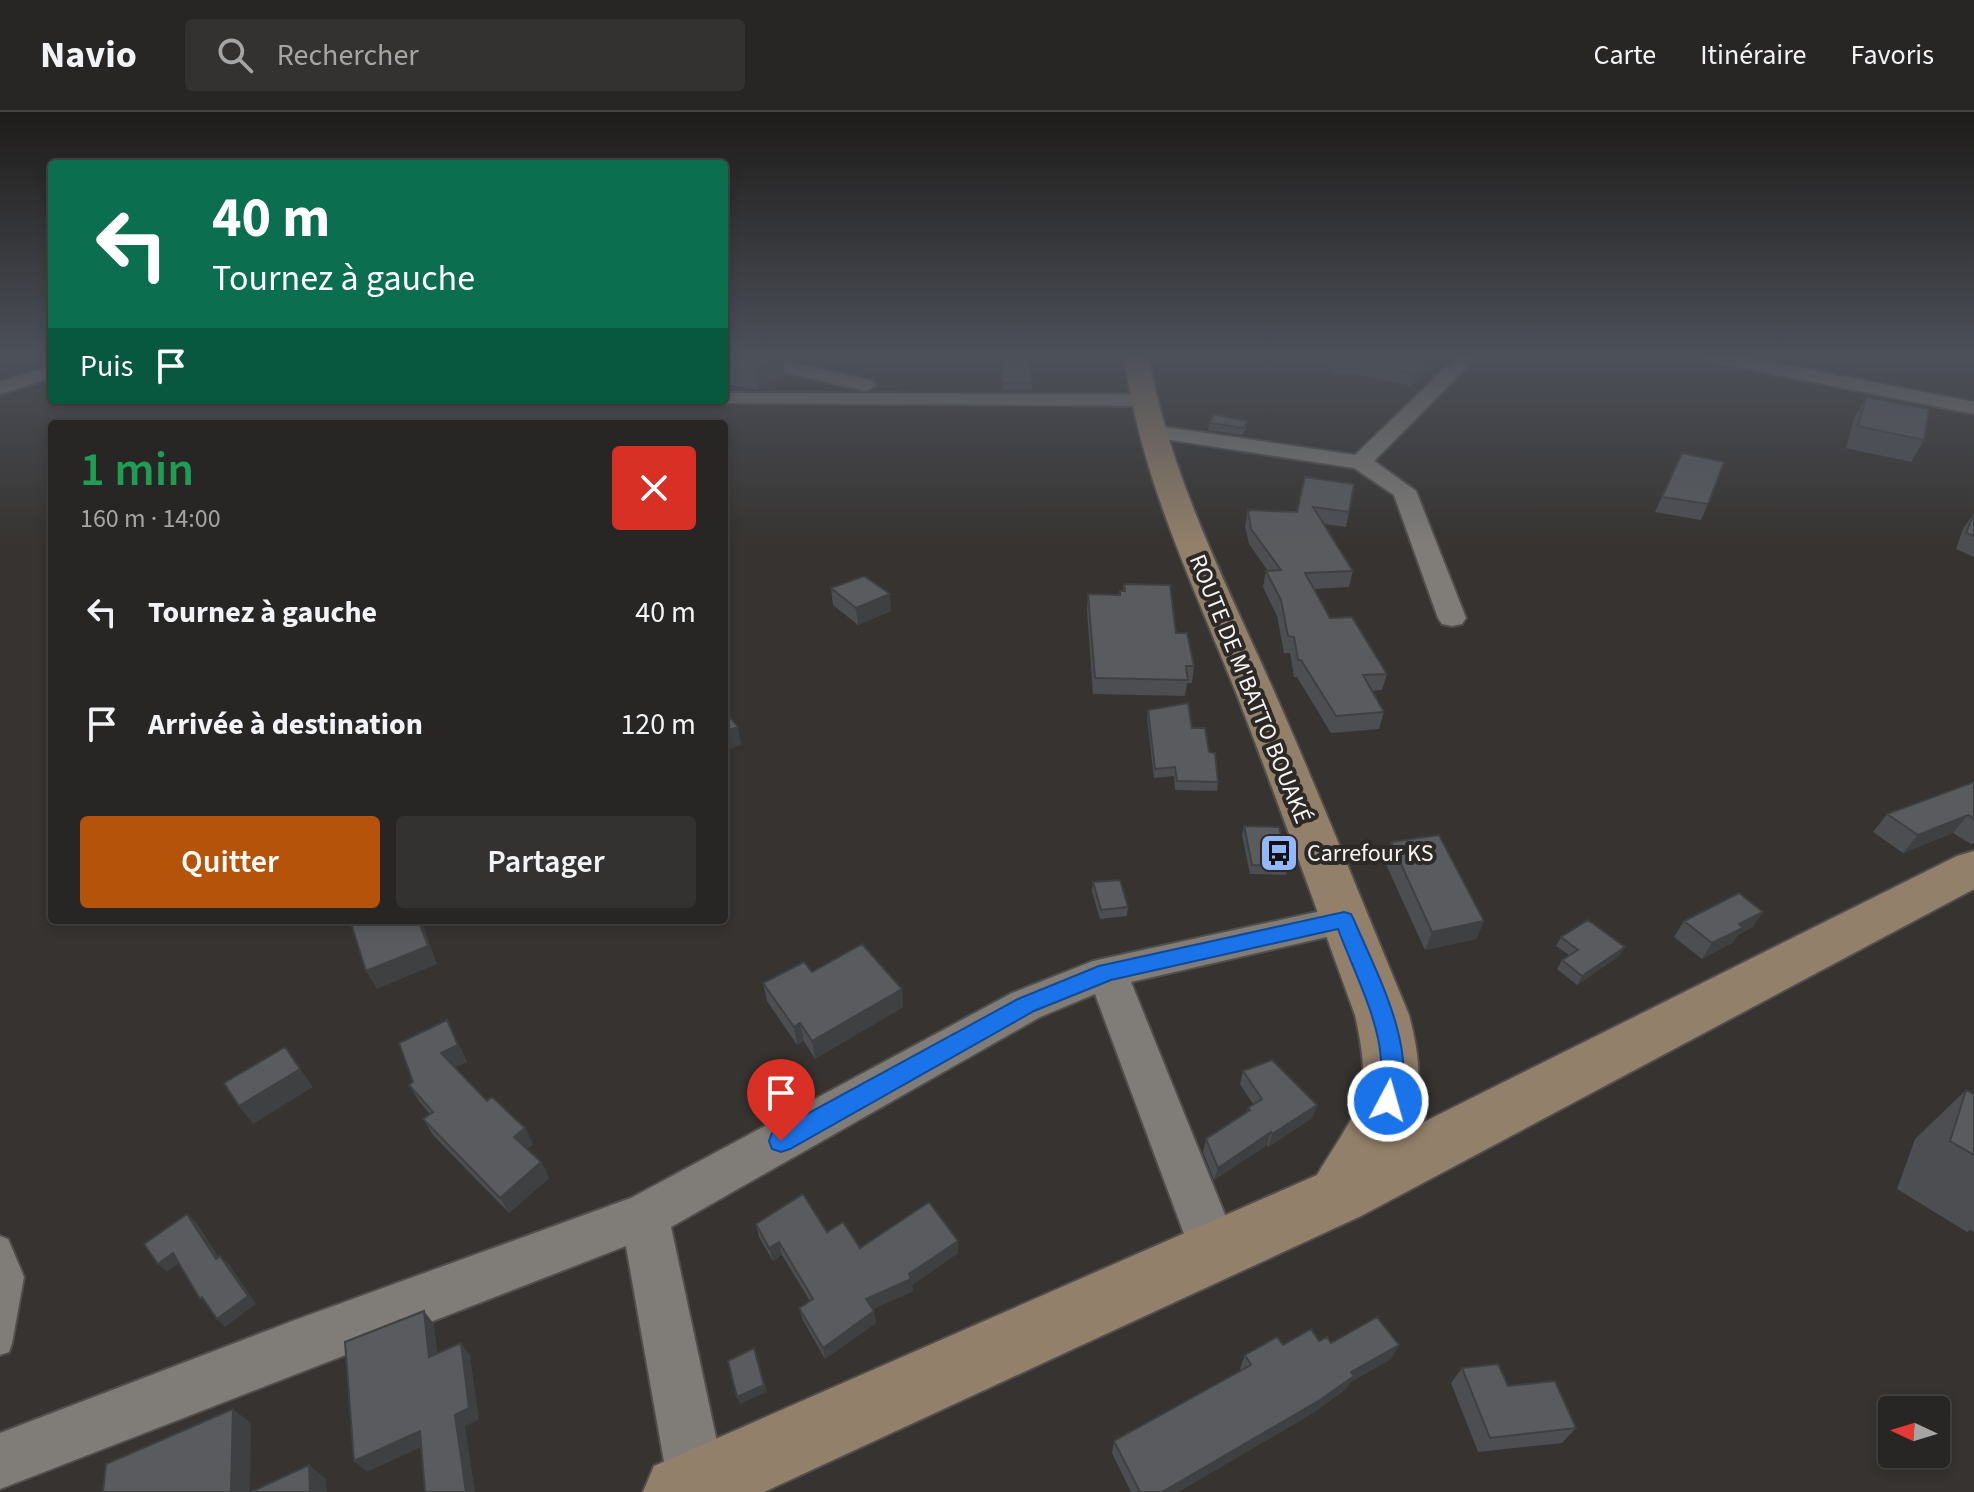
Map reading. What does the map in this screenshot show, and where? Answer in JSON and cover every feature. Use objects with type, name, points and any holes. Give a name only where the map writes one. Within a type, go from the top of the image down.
[{"type":"street","name":"ROUTE DE M'BATTO BOUAKÉ","points":[[1148,419],[1186,532],[1255,693],[1382,1015],[1393,1059],[1388,1101],[1374,1140],[1339,1196]]},
{"type":"street","points":[[1166,419],[1360,462],[1404,491],[1452,618]]},
{"type":"street","points":[[1360,462],[1404,419]]},
{"type":"street","points":[[645,1216],[689,1488],[1339,1196],[1974,868]]},
{"type":"street","points":[[0,1461],[295,1346],[645,1216],[1026,1005],[1107,972],[1344,920]]},
{"type":"street","points":[[1107,972],[1215,1252]]},
{"type":"lane","points":[[0,1247],[12,1277],[0,1343]]},
{"type":"building","points":[[1211,419],[1247,421],[1244,428],[1209,423]]},
{"type":"building","points":[[1860,419],[1927,419],[1924,440],[1858,426]]},
{"type":"building","points":[[1682,453],[1724,462],[1708,504],[1662,497]]},
{"type":"building","points":[[1305,477],[1354,484],[1349,512],[1313,507],[1353,571],[1305,573],[1330,618],[1352,617],[1387,674],[1363,675],[1384,712],[1336,716],[1301,660],[1298,660],[1294,637],[1288,636],[1281,600],[1266,571],[1281,570],[1251,529],[1248,510],[1297,512]]},
{"type":"building","points":[[1974,513],[1974,536],[1966,533]]},
{"type":"building","points":[[864,576],[890,594],[856,608],[831,588]]},
{"type":"building","points":[[1124,584],[1170,585],[1176,633],[1187,633],[1194,666],[1186,666],[1188,680],[1095,678],[1088,594],[1120,595],[1120,591],[1125,591]]},
{"type":"building","points":[[1188,703],[1192,728],[1205,728],[1209,752],[1215,753],[1218,782],[1177,781],[1175,767],[1155,769],[1148,710]]},
{"type":"building","points":[[728,715],[738,727],[728,731]]},
{"type":"building","points":[[1974,782],[1974,819],[1968,815],[1918,835],[1887,814]]},
{"type":"building","points":[[1244,826],[1279,827],[1288,866],[1252,865]]},
{"type":"building","points":[[1439,835],[1484,921],[1432,932],[1391,842]]},
{"type":"building","points":[[1120,880],[1128,907],[1101,910],[1093,882]]},
{"type":"building","points":[[1739,893],[1763,912],[1739,924],[1743,928],[1712,943],[1684,921]]},
{"type":"building","points":[[1588,920],[1625,947],[1582,976],[1562,960],[1578,950],[1561,937]]},
{"type":"building","points":[[351,924],[420,924],[428,946],[366,971]]},
{"type":"building","points":[[862,944],[902,989],[812,1041],[800,1023],[794,1027],[763,983],[804,962],[812,972]]},
{"type":"building","points":[[447,1020],[458,1045],[441,1053],[487,1101],[492,1097],[525,1128],[514,1137],[541,1162],[500,1198],[423,1119],[433,1112],[409,1085],[413,1082],[399,1043]]},
{"type":"building","points":[[285,1047],[300,1069],[239,1106],[224,1083]]},
{"type":"building","points":[[1272,1060],[1317,1105],[1218,1168],[1206,1139],[1262,1099],[1243,1071]]},
{"type":"building","points":[[1966,1090],[1974,1094],[1974,1155],[1950,1141]]},
{"type":"building","points":[[803,1194],[827,1232],[843,1222],[860,1248],[929,1202],[958,1241],[909,1274],[911,1279],[866,1299],[874,1311],[823,1348],[799,1308],[813,1299],[779,1242],[769,1248],[756,1224]]},
{"type":"building","points":[[187,1214],[216,1259],[220,1256],[248,1296],[217,1319],[202,1297],[200,1299],[173,1253],[158,1264],[144,1244]]},
{"type":"building","points":[[424,1311],[429,1357],[461,1343],[469,1408],[455,1415],[466,1492],[425,1492],[420,1431],[354,1461],[345,1342]]},
{"type":"building","points":[[1377,1317],[1399,1345],[1351,1372],[1354,1376],[1320,1400],[1162,1492],[1140,1492],[1114,1441],[1251,1365],[1245,1355],[1277,1337],[1283,1345],[1311,1329],[1319,1341],[1327,1337],[1331,1343]]},
{"type":"building","points":[[754,1348],[764,1385],[737,1397],[728,1361]]},
{"type":"building","points":[[1498,1364],[1508,1386],[1555,1381],[1576,1428],[1490,1438],[1462,1368]]},
{"type":"building","points":[[233,1409],[231,1492],[103,1492],[106,1464]]},
{"type":"building","points":[[309,1465],[310,1492],[251,1492]]},
{"type":"place","name":"Carrefour KS","points":[[1279,853]]},
{"type":"route","points":[[781,1141],[1026,1005],[1107,972],[1344,920],[1382,1015],[1393,1059],[1388,1101]]}]
